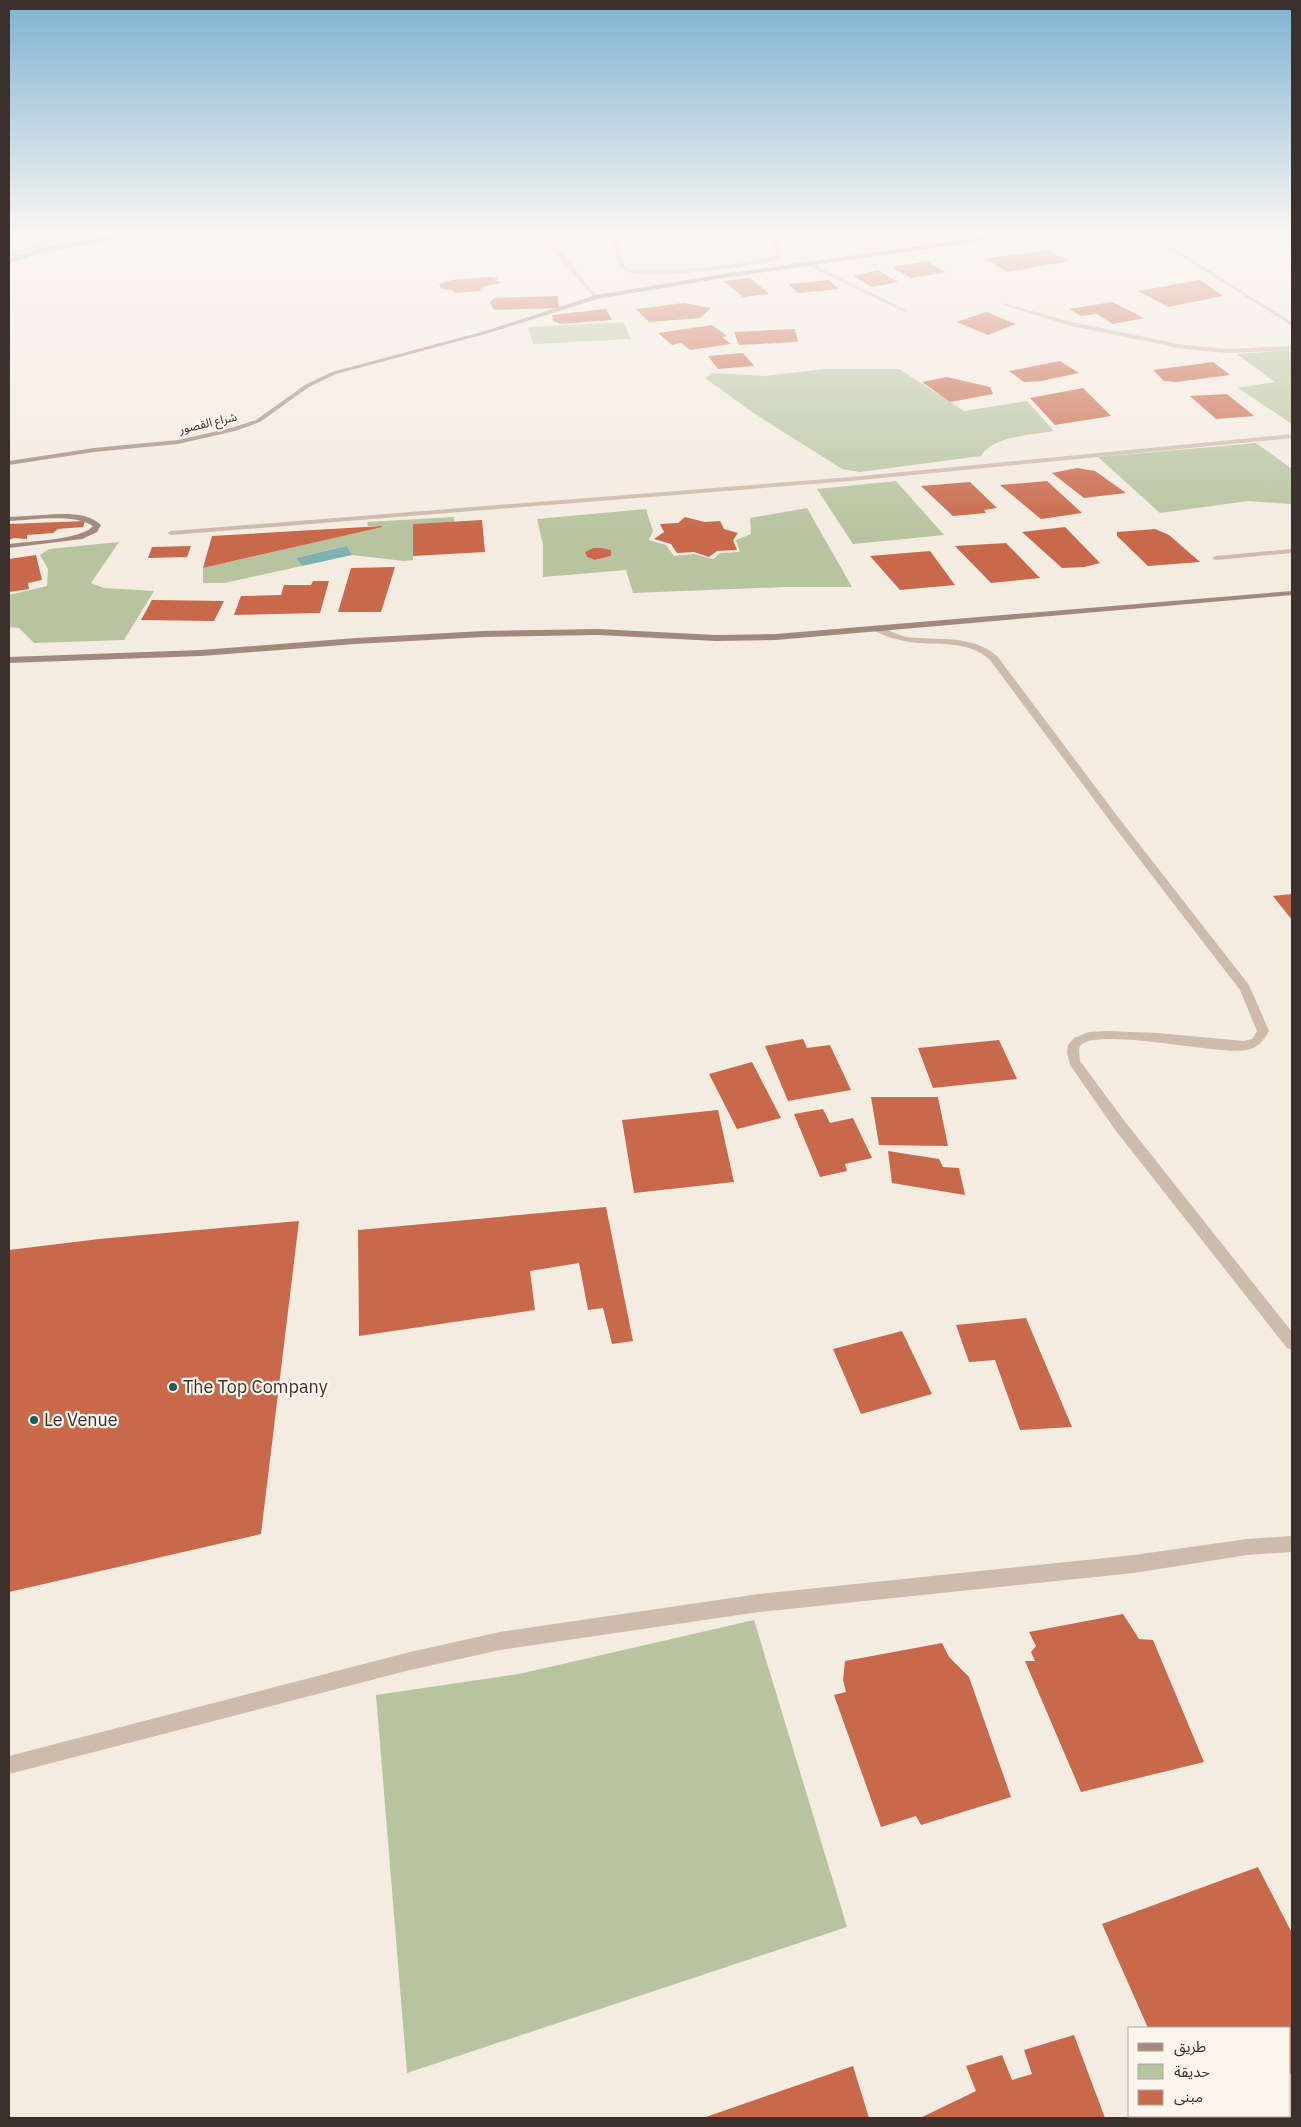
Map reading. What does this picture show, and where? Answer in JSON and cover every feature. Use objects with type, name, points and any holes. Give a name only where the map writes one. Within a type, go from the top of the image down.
[{"type":"street","name":"شراع القصور","points":[[9,463],[94,450],[178,442],[233,430],[258,421],[307,386],[334,373],[489,331]]},
{"type":"street","points":[[1107,331],[1184,347],[1228,351],[1292,348]]},
{"type":"street","points":[[170,533],[851,480],[1292,436]]},
{"type":"street","points":[[9,519],[78,518],[94,521],[97,525],[94,530],[79,537],[9,546]]},
{"type":"street","points":[[1216,558],[1292,551]]},
{"type":"street","points":[[9,660],[158,655],[483,634],[598,632],[716,638],[776,637],[1292,593]]},
{"type":"street","points":[[878,629],[887,635],[906,640],[970,644],[990,654],[1117,823],[1245,988],[1263,1031],[1256,1042],[1245,1046],[1110,1034],[1086,1036],[1076,1042],[1072,1049],[1074,1062],[1121,1127],[1292,1343]]},
{"type":"street","points":[[9,1765],[406,1662],[500,1641],[759,1603],[1134,1564],[1247,1547],[1292,1544]]},
{"type":"green space","points":[[529,331],[627,331],[631,339],[533,344]]},
{"type":"green space","points":[[1292,350],[1292,424],[1238,388],[1275,382],[1237,354]]},
{"type":"green space","points":[[825,369],[899,369],[964,411],[1027,401],[1054,431],[1003,440],[986,449],[981,456],[860,472],[842,469],[755,414],[705,378],[712,373],[764,376]]},
{"type":"green space","points":[[1256,443],[1292,469],[1292,504],[1248,501],[1160,513],[1098,457]]},
{"type":"green space","points":[[896,481],[944,535],[853,544],[817,489]]},
{"type":"green space","points":[[807,508],[852,587],[785,587],[633,593],[626,570],[543,577],[543,545],[537,519],[646,509],[653,531],[649,540],[666,545],[674,556],[694,554],[713,559],[720,553],[740,552],[736,540],[751,534],[750,518]],"holes":[[[593,548],[611,550],[611,556],[595,560],[587,557],[585,552]]]},
{"type":"green space","points":[[454,517],[454,522],[413,524],[413,560],[404,561],[352,555],[345,546],[296,558],[302,566],[224,583],[203,583],[203,568],[384,526],[368,526],[367,522]]},
{"type":"green space","points":[[119,542],[91,583],[104,588],[154,591],[124,640],[34,643],[19,628],[9,627],[9,595],[47,586],[48,569],[40,555],[49,549]]},
{"type":"green space","points":[[754,1620],[847,1927],[407,2073],[376,1695],[519,1674]]},
{"type":"water","points":[[346,546],[352,555],[302,566],[296,558]]},
{"type":"building","points":[[721,331],[727,336],[722,337],[731,344],[690,350],[681,343],[672,345],[658,333]]},
{"type":"building","points":[[796,331],[798,342],[739,345],[734,332]]},
{"type":"building","points":[[979,331],[998,331],[988,335]]},
{"type":"building","points":[[743,353],[754,366],[718,369],[708,356]]},
{"type":"building","points":[[1060,361],[1079,373],[1041,381],[1024,382],[1009,371]]},
{"type":"building","points":[[1213,362],[1230,375],[1177,382],[1164,381],[1153,370]]},
{"type":"building","points":[[947,377],[990,387],[993,394],[950,402],[922,382]]},
{"type":"building","points":[[1083,388],[1111,416],[1055,425],[1030,398]]},
{"type":"building","points":[[1227,394],[1254,416],[1216,419],[1190,396]]},
{"type":"building","points":[[1077,468],[1095,471],[1126,493],[1084,498],[1052,473]]},
{"type":"building","points":[[1047,481],[1082,513],[1041,519],[1000,485]]},
{"type":"building","points":[[970,482],[997,508],[984,510],[986,513],[953,516],[921,486]]},
{"type":"building","points":[[685,517],[705,522],[720,521],[724,529],[738,533],[733,540],[737,550],[717,551],[709,557],[694,552],[677,553],[671,544],[654,539],[664,532],[660,524],[678,523]]},
{"type":"building","points":[[482,520],[485,552],[413,556],[413,524]]},
{"type":"building","points":[[85,521],[83,527],[58,529],[53,533],[27,535],[27,539],[14,538],[9,540],[9,524]]},
{"type":"building","points":[[382,527],[203,568],[212,536]]},
{"type":"building","points":[[1065,527],[1100,563],[1084,567],[1062,568],[1022,532]]},
{"type":"building","points":[[1155,529],[1169,535],[1200,562],[1148,566],[1117,536],[1117,532]]},
{"type":"building","points":[[1006,543],[1040,578],[991,583],[955,546]]},
{"type":"building","points":[[191,546],[187,557],[148,558],[152,547]]},
{"type":"building","points":[[593,548],[611,550],[611,556],[595,560],[587,557],[585,552]]},
{"type":"building","points":[[930,551],[955,585],[900,590],[870,556]]},
{"type":"building","points":[[36,555],[42,580],[28,583],[29,589],[9,592],[9,559]]},
{"type":"building","points":[[395,567],[381,612],[338,612],[351,568]]},
{"type":"building","points":[[313,581],[329,581],[320,613],[234,615],[241,596],[281,595],[284,585],[311,585]]},
{"type":"building","points":[[152,600],[224,601],[214,621],[141,620]]},
{"type":"building","points":[[1292,894],[1292,920],[1273,896]]},
{"type":"building","points":[[803,1039],[807,1048],[830,1045],[851,1090],[788,1101],[765,1046]]},
{"type":"building","points":[[999,1040],[1017,1079],[933,1088],[918,1048]]},
{"type":"building","points":[[752,1062],[781,1118],[737,1129],[709,1074]]},
{"type":"building","points":[[871,1097],[938,1097],[948,1146],[879,1145]]},
{"type":"building","points":[[823,1109],[830,1123],[853,1118],[872,1158],[845,1164],[847,1171],[820,1177],[794,1114]]},
{"type":"building","points":[[718,1110],[734,1182],[634,1193],[622,1120]]},
{"type":"building","points":[[888,1151],[939,1159],[943,1167],[959,1168],[965,1195],[892,1183]]},
{"type":"building","points":[[606,1207],[633,1341],[612,1344],[603,1308],[588,1310],[579,1263],[530,1271],[535,1310],[359,1336],[358,1230]]},
{"type":"building","name":"The Top Company","points":[[299,1221],[261,1534],[9,1592],[9,1250],[99,1239]]},
{"type":"building","points":[[1026,1318],[1072,1427],[1020,1430],[995,1360],[969,1362],[956,1325]]},
{"type":"building","points":[[902,1331],[932,1394],[861,1414],[833,1349]]},
{"type":"building","points":[[1123,1614],[1139,1639],[1153,1640],[1204,1762],[1081,1792],[1025,1661],[1035,1661],[1031,1652],[1036,1646],[1029,1632]]},
{"type":"building","points":[[942,1643],[949,1657],[969,1677],[1011,1797],[921,1825],[916,1816],[881,1827],[834,1695],[846,1692],[843,1680],[845,1661]]},
{"type":"building","points":[[1258,1867],[1292,1933],[1292,2073],[1291,2027],[1148,2027],[1102,1924]]},
{"type":"building","points":[[1074,2035],[1105,2118],[920,2118],[976,2091],[966,2066],[1002,2055],[1012,2080],[1032,2074],[1024,2050]]},
{"type":"building","points":[[853,2066],[869,2118],[703,2118]]},
{"type":"place","name":"The Top Company","points":[[173,1387]]},
{"type":"place","name":"Le Venue","points":[[34,1420]]}]
